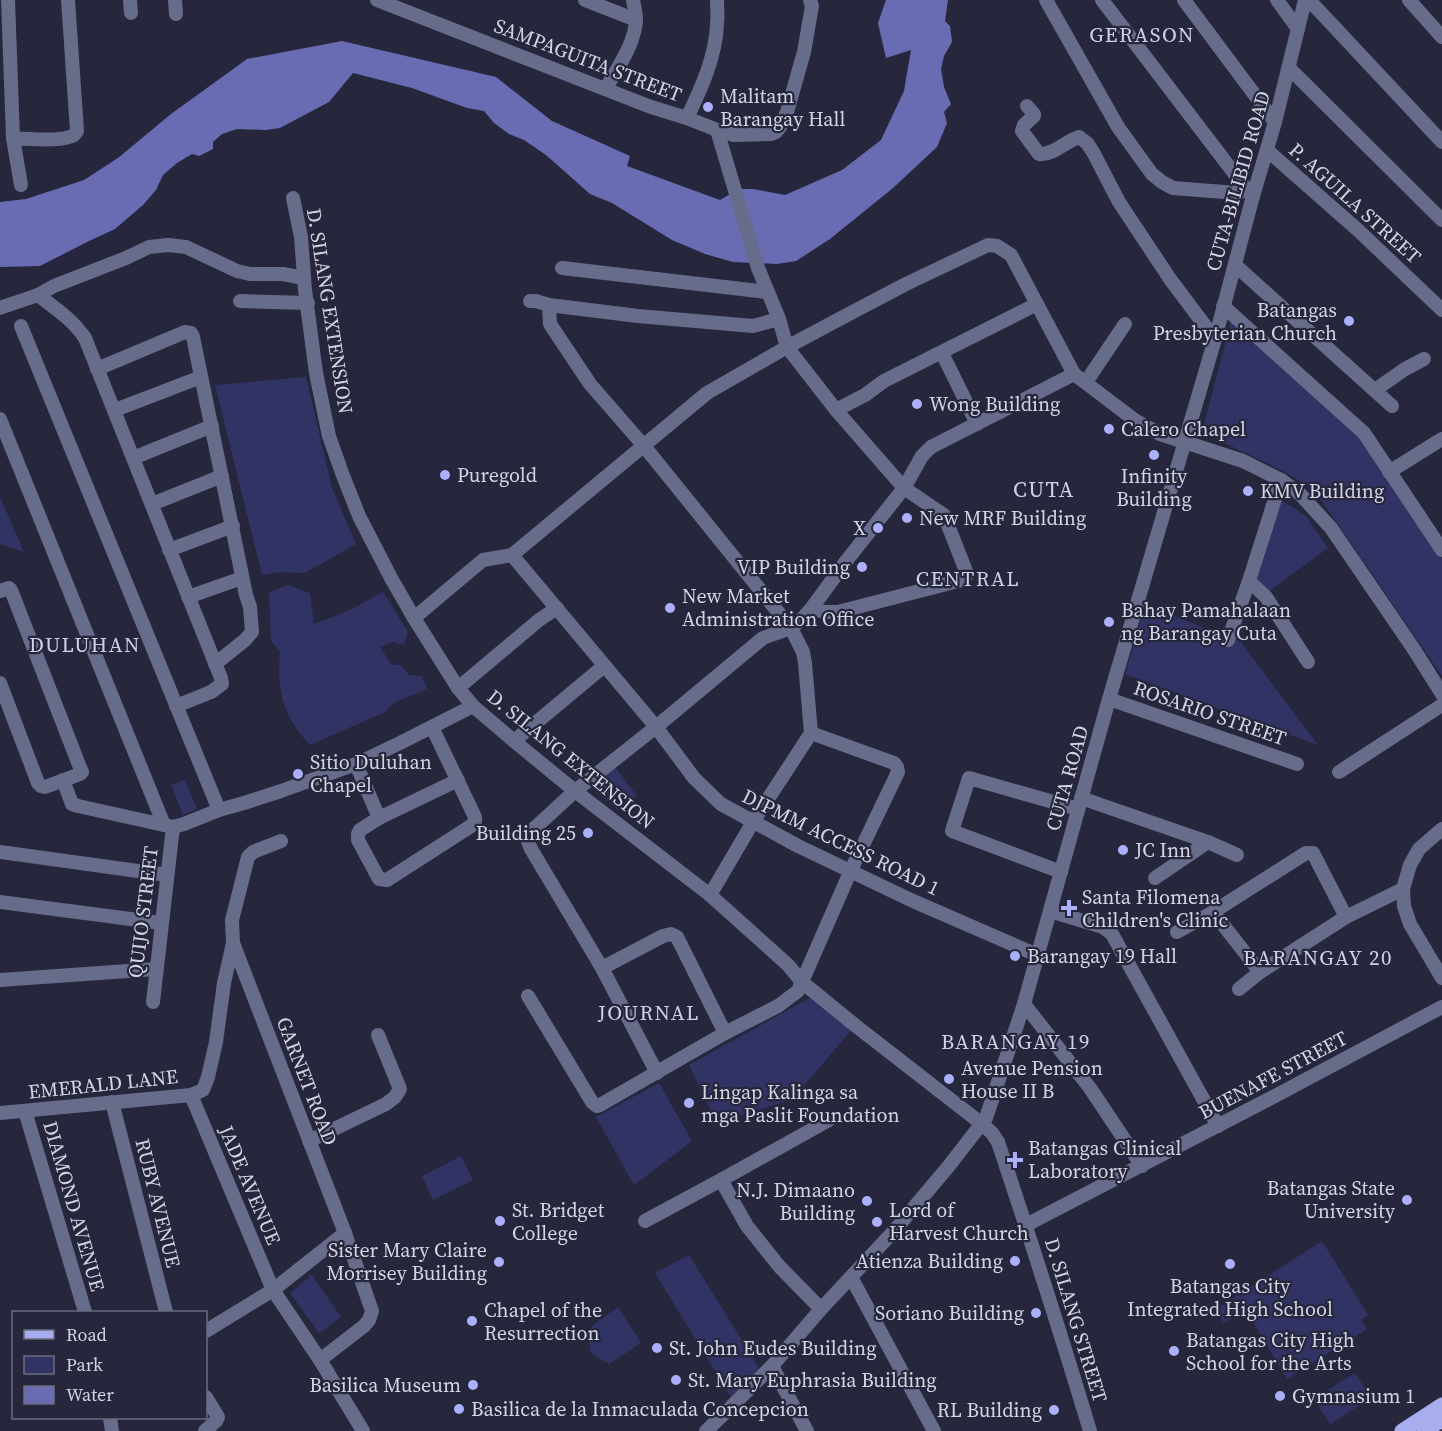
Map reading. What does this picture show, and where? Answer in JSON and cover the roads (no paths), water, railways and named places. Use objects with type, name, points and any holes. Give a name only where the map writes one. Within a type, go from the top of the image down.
[{"type":"main road","points":[[1402,1431],[1442,1405]]},
{"type":"main road","points":[[1424,1431],[1442,1420]]},
{"type":"street","points":[[8,0],[13,138],[21,185]]},
{"type":"street","points":[[13,138],[30,140],[68,138],[77,131],[68,0]]},
{"type":"street","points":[[175,0],[176,14]]},
{"type":"street","name":"SAMPAGUITA STREET","points":[[377,0],[412,6],[519,56],[651,107],[734,135],[771,134],[780,127],[793,94],[809,30],[812,6],[810,0]]},
{"type":"street","points":[[585,0],[636,20]]},
{"type":"street","points":[[606,88],[631,40],[636,20],[633,0]]},
{"type":"street","points":[[687,118],[700,91],[713,52],[717,25],[717,0]]},
{"type":"street","points":[[1063,0],[1049,4],[1118,128],[1152,174],[1162,183],[1173,188],[1250,193]]},
{"type":"street","points":[[1102,0],[1250,193]]},
{"type":"street","points":[[1184,0],[1275,122]]},
{"type":"street","points":[[1277,0],[1298,29]]},
{"type":"street","name":"CUTA-BILIBID ROAD","points":[[1185,441],[1235,265],[1250,193],[1268,151],[1305,0]]},
{"type":"street","points":[[1310,0],[1442,142]]},
{"type":"street","points":[[1409,0],[1442,37]]},
{"type":"street","points":[[1289,68],[1442,220]]},
{"type":"street","points":[[1027,106],[1034,116],[1024,125],[1022,131],[1039,154],[1044,155],[1079,137],[1087,143],[1098,159],[1119,202],[1170,279],[1215,339]]},
{"type":"street","points":[[717,130],[758,268],[779,318],[787,347],[836,410],[904,488],[944,515],[966,571],[966,576],[962,580],[838,612],[811,609]]},
{"type":"street","name":"P. AGUILA STREET","points":[[1268,151],[1359,231],[1442,310]]},
{"type":"street","name":"D. SILANG EXTENSION","points":[[293,198],[301,237],[316,373],[329,436],[359,516],[414,618],[458,688],[473,706],[514,741],[710,896],[788,965],[802,982],[982,1124]]},
{"type":"street","points":[[414,618],[483,560],[512,555],[707,393],[787,347],[906,284],[988,245],[998,246],[1011,255],[1080,378],[1136,421],[1160,434],[1243,461],[1281,480],[1300,494],[1331,528],[1413,648],[1442,695],[1339,772]]},
{"type":"street","points":[[0,308],[38,295],[54,286],[149,247],[186,247],[237,271],[250,274],[284,274],[304,278]]},
{"type":"street","points":[[1235,265],[1392,406]]},
{"type":"street","points":[[561,268],[767,292]]},
{"type":"street","points":[[38,295],[67,316],[85,338],[222,684],[211,692],[176,706]]},
{"type":"street","points":[[240,301],[308,303]]},
{"type":"street","points":[[530,301],[638,316],[753,326],[779,318]]},
{"type":"street","points":[[836,410],[865,395],[884,381],[1037,304]]},
{"type":"street","points":[[549,305],[550,324],[590,384],[644,446],[791,628],[803,652],[811,733],[753,822],[710,896]]},
{"type":"street","points":[[1223,306],[1364,433],[1442,550]]},
{"type":"street","points":[[657,1073],[602,968],[531,849],[526,836],[575,791],[763,638],[791,628],[811,609],[904,488],[922,456],[931,447],[1080,378],[1125,324]]},
{"type":"street","points":[[21,326],[219,810]]},
{"type":"street","points":[[97,369],[184,332],[191,333],[250,607],[252,632],[215,664]]},
{"type":"street","points":[[942,353],[977,424]]},
{"type":"street","points":[[1375,390],[1424,359]]},
{"type":"street","points":[[115,410],[201,377]]},
{"type":"street","points":[[0,419],[168,826]]},
{"type":"street","points":[[133,458],[212,426]]},
{"type":"street","points":[[1389,472],[1442,439]]},
{"type":"street","name":"CUTA ROAD","points":[[706,1431],[772,1366],[915,1207],[987,1116],[1024,1004],[1109,699],[1185,441]]},
{"type":"street","points":[[152,504],[222,476]]},
{"type":"street","points":[[1228,640],[1281,480]]},
{"type":"street","points":[[169,550],[233,526]]},
{"type":"street","name":"DJPMM ACCESS ROAD 1","points":[[512,555],[656,727],[694,778],[722,804],[798,846],[913,901],[1037,955]]},
{"type":"street","points":[[189,597],[242,578]]},
{"type":"street","points":[[1249,581],[1266,597],[1308,662]]},
{"type":"street","points":[[0,683],[38,783],[45,787],[80,774],[82,772],[5,590]]},
{"type":"street","points":[[458,688],[539,620],[557,608]]},
{"type":"street","points":[[514,741],[604,666]]},
{"type":"street","name":"ROSARIO STREET","points":[[1109,699],[1297,765]]},
{"type":"street","points":[[63,780],[74,805],[168,826],[184,824],[356,764],[473,706]]},
{"type":"street","points":[[432,727],[458,780],[475,817],[475,822],[387,880],[379,879],[358,840],[360,830],[379,818],[458,780]]},
{"type":"street","points":[[528,996],[592,1102],[597,1106],[725,1032],[778,1006],[798,991],[851,870],[898,772],[894,763],[811,733]]},
{"type":"street","points":[[356,764],[379,818]]},
{"type":"street","points":[[1061,872],[952,831],[969,778],[1080,803],[1208,842],[1237,855]]},
{"type":"street","name":"QUIJO STREET","points":[[153,1002],[166,875],[168,826]]},
{"type":"street","points":[[1442,829],[1419,849],[1410,866],[1403,889],[1404,906],[1410,924],[1442,978]]},
{"type":"street","points":[[233,943],[232,920],[248,857],[253,852],[281,841]]},
{"type":"street","points":[[1155,878],[1208,842]]},
{"type":"street","points":[[0,852],[166,875]]},
{"type":"street","points":[[1177,933],[1311,852],[1346,917]]},
{"type":"street","points":[[1239,989],[1260,972],[1346,917],[1403,889]]},
{"type":"street","points":[[0,902],[161,923]]},
{"type":"street","points":[[1050,911],[1102,927],[1112,934],[1218,1126]]},
{"type":"street","points":[[1213,912],[1260,972]]},
{"type":"street","points":[[602,968],[663,936],[671,934],[677,937],[725,1032]]},
{"type":"street","name":"EMERALD LANE","points":[[0,1113],[191,1095],[203,1090],[216,1042],[224,983],[233,943]]},
{"type":"street","name":"GARNET ROAD","points":[[233,943],[345,1233],[372,1311],[364,1326],[320,1360]]},
{"type":"street","points":[[0,980],[156,969]]},
{"type":"street","points":[[1024,1004],[1090,1088],[1142,1166]]},
{"type":"street","name":"BUENAFE STREET","points":[[1026,1225],[1442,1008]]},
{"type":"street","points":[[309,1141],[386,1104],[395,1097],[400,1089],[378,1035]]},
{"type":"street","name":"JADE AVENUE","points":[[191,1095],[273,1290],[320,1360],[363,1431]]},
{"type":"street","name":"RUBY AVENUE","points":[[112,1102],[166,1311]]},
{"type":"street","name":"DIAMOND AVENUE","points":[[25,1111],[85,1311]]},
{"type":"street","points":[[645,1221],[829,1120]]},
{"type":"street","name":"D. SILANG STREET","points":[[982,1124],[998,1142],[1090,1431]]},
{"type":"street","points":[[721,1180],[747,1226],[779,1266],[821,1309]]},
{"type":"street","points":[[207,1330],[273,1290],[345,1233]]},
{"type":"street","points":[[851,1277],[934,1431]]},
{"type":"street","points":[[772,1366],[807,1431]]},
{"type":"street","points":[[205,1431],[218,1417],[209,1402]]},
{"type":"water","points":[[886,0],[948,0],[945,21],[950,26],[952,42],[944,56],[941,69],[944,87],[951,104],[944,112],[947,123],[937,147],[893,188],[830,239],[796,261],[777,264],[733,262],[705,254],[672,240],[612,203],[590,194],[546,155],[524,140],[509,134],[494,123],[484,111],[467,108],[412,88],[353,73],[329,102],[280,128],[237,129],[222,134],[213,142],[213,149],[199,156],[192,154],[177,163],[163,175],[156,190],[143,205],[115,229],[40,266],[0,267],[0,202],[26,199],[84,180],[118,158],[171,114],[247,59],[342,41],[496,77],[552,121],[630,156],[627,166],[720,200],[739,189],[753,189],[785,195],[842,170],[881,140],[904,91],[911,50],[886,58],[878,23]]},
{"type":"place","name":"Malitam Barangay Hall","points":[[708,107]]},
{"type":"place","name":"Batangas Presbyterian Church","points":[[1349,321]]},
{"type":"place","name":"Wong Building","points":[[917,404]]},
{"type":"place","name":"Calero Chapel","points":[[1109,429]]},
{"type":"place","name":"Infinity Building","points":[[1154,455]]},
{"type":"place","name":"Puregold","points":[[445,475]]},
{"type":"place","name":"KMV Building","points":[[1248,491]]},
{"type":"place","name":"New MRF Building","points":[[907,518]]},
{"type":"place","name":"X","points":[[878,528]]},
{"type":"place","name":"VIP Building","points":[[862,567]]},
{"type":"place","name":"New Market Administration Office","points":[[670,608]]},
{"type":"place","name":"Bahay Pamahalaan ng Barangay Cuta","points":[[1109,622]]},
{"type":"place","name":"Sitio Duluhan Chapel","points":[[298,774]]},
{"type":"place","name":"Building 25","points":[[588,833]]},
{"type":"place","name":"JC Inn","points":[[1123,850]]},
{"type":"place","name":"Santa Filomena Children's Clinic","points":[[1069,908]]},
{"type":"place","name":"Barangay 19 Hall","points":[[1015,956]]},
{"type":"place","name":"Avenue Pension House II B","points":[[949,1079]]},
{"type":"place","name":"Lingap Kalinga sa mga Paslit Foundation","points":[[689,1103]]},
{"type":"place","name":"Batangas Clinical Laboratory","points":[[1015,1160]]},
{"type":"place","name":"Batangas State University","points":[[1407,1200]]},
{"type":"place","name":"N.J. Dimaano Building","points":[[867,1201]]},
{"type":"place","name":"St. Bridget College","points":[[500,1221]]},
{"type":"place","name":"Lord of Harvest Church","points":[[877,1222]]},
{"type":"place","name":"Atienza Building","points":[[1015,1261]]},
{"type":"place","name":"Sister Mary Claire Morrisey Building","points":[[499,1262]]},
{"type":"place","name":"Batangas City Integrated High School","points":[[1230,1264]]},
{"type":"place","name":"Soriano Building","points":[[1036,1313]]},
{"type":"place","name":"Chapel of the Resurrection","points":[[472,1321]]},
{"type":"place","name":"St. John Eudes Building","points":[[657,1348]]},
{"type":"place","name":"Batangas City High School for the Arts","points":[[1174,1351]]},
{"type":"place","name":"St. Mary Euphrasia Building","points":[[676,1380]]},
{"type":"place","name":"Basilica Museum","points":[[473,1385]]},
{"type":"place","name":"Gymnasium 1","points":[[1280,1396]]},
{"type":"place","name":"Basilica de la Inmaculada Concepcion","points":[[459,1409]]},
{"type":"place","name":"RL Building","points":[[1054,1410]]},
{"type":"district","name":"GERASON","points":[[1142,35]]},
{"type":"district","name":"CUTA","points":[[1044,489]]},
{"type":"district","name":"CENTRAL","points":[[968,579]]},
{"type":"district","name":"DULUHAN","points":[[85,645]]},
{"type":"district","name":"BARANGAY 20","points":[[1318,958]]},
{"type":"district","name":"JOURNAL","points":[[649,1013]]},
{"type":"district","name":"BARANGAY 19","points":[[1016,1042]]}]
